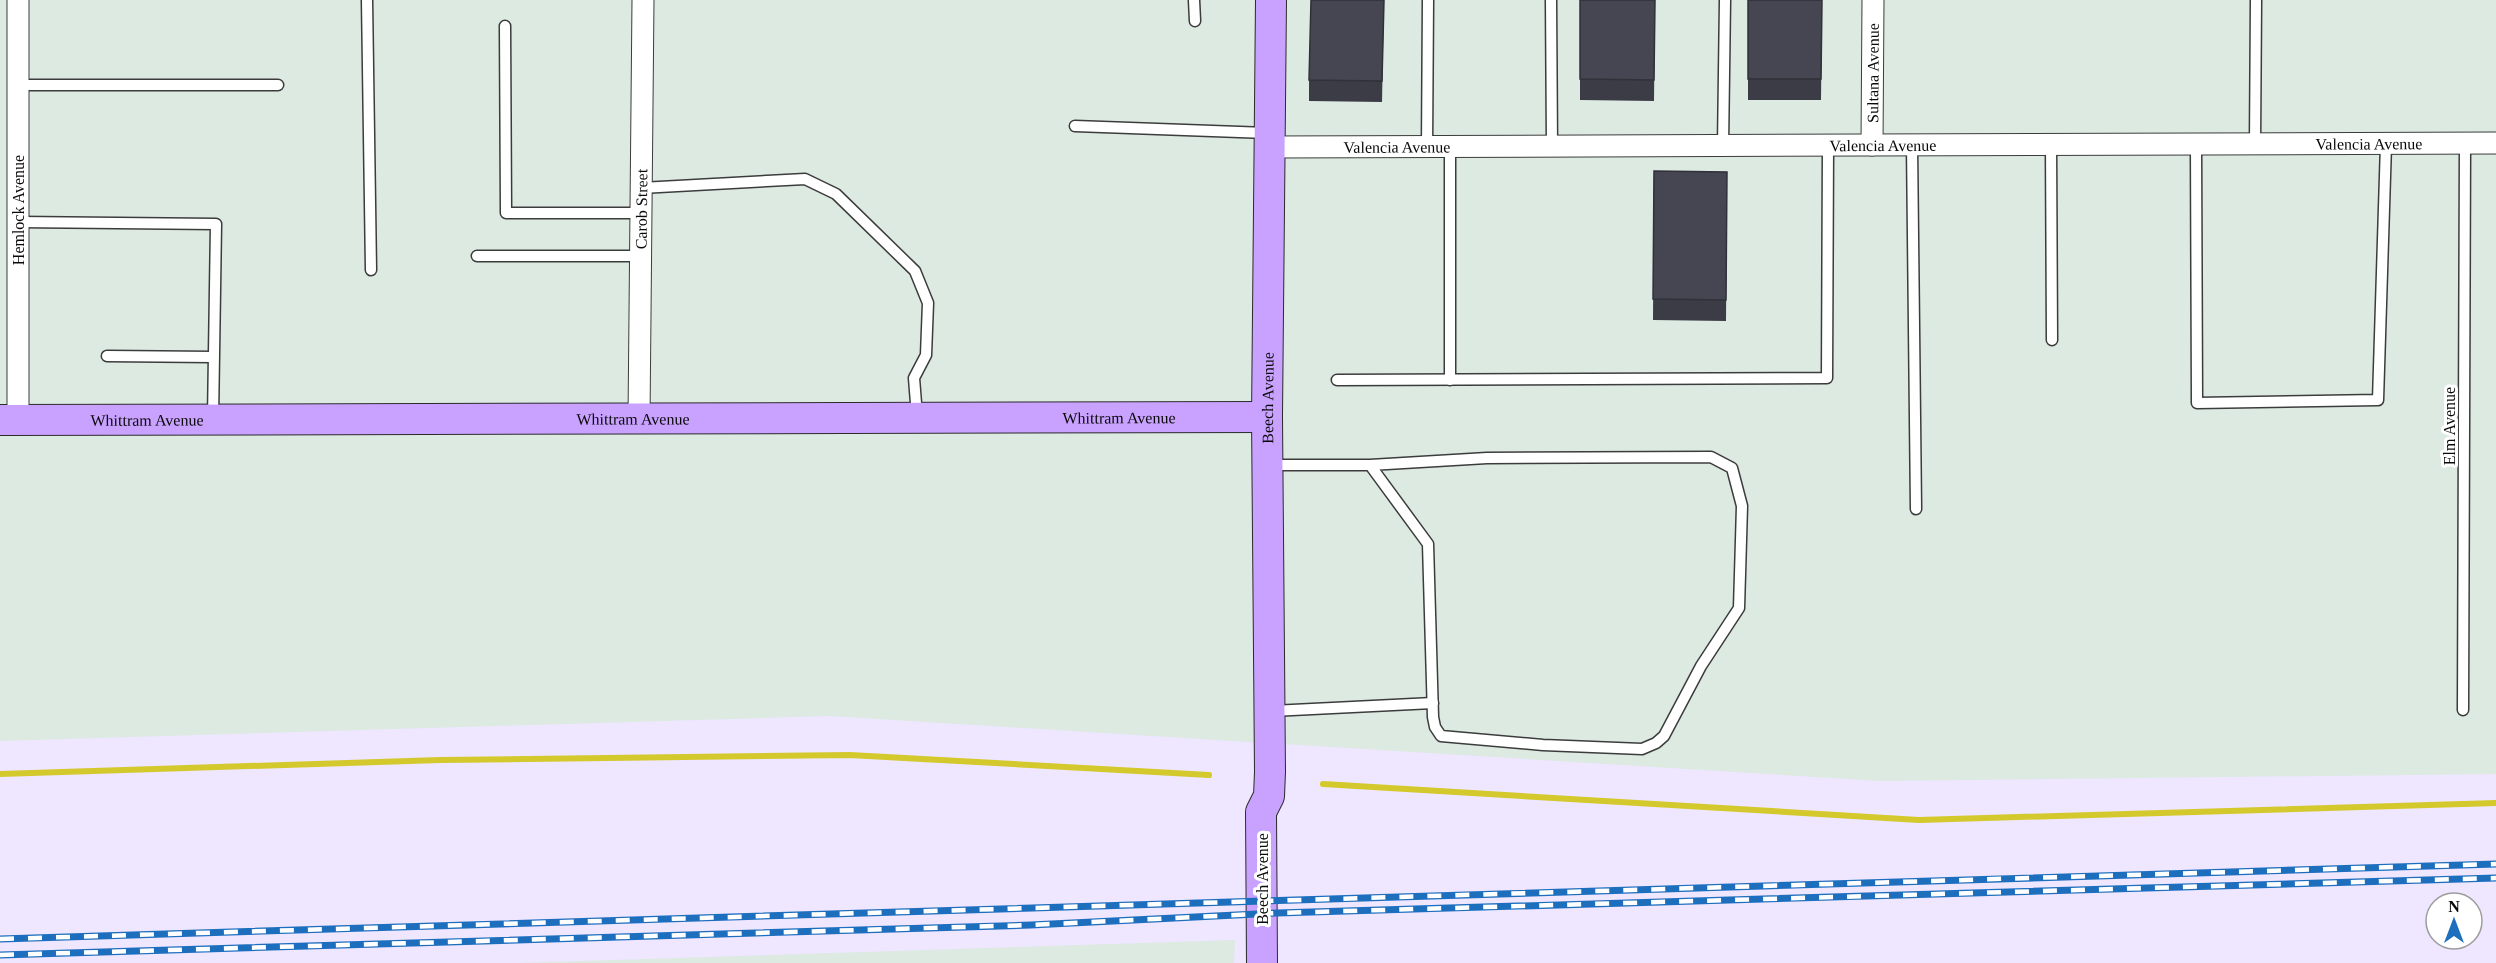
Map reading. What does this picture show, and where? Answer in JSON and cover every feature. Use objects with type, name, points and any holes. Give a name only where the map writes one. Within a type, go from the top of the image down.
[{"type":"street","name":"Hemlock Avenue","points":[[9,420],[18,222],[18,0]]},
{"type":"street","name":"Carob Street","points":[[639,419],[643,0]]},
{"type":"street","name":"Beech Avenue","points":[[1271,0],[1267,465],[1269,784],[1275,810],[1276,963]]},
{"type":"street","name":"Sultana Avenue","points":[[1872,145],[1873,0]]},
{"type":"street","name":"Valencia Avenue","points":[[1271,140],[1427,147],[2496,143]]},
{"type":"street","name":"Whittram Avenue","points":[[9,420],[1267,417]]},
{"type":"street","name":"Beech Avenue","points":[[1262,963],[1261,812],[1269,784]]},
{"type":"lane","points":[[367,0],[371,270]]},
{"type":"lane","points":[[1194,0],[1195,21]]},
{"type":"lane","points":[[1427,147],[1428,0]]},
{"type":"lane","points":[[1551,0],[1552,146]]},
{"type":"lane","points":[[1723,146],[1725,0]]},
{"type":"lane","points":[[2255,144],[2256,0]]},
{"type":"lane","points":[[505,26],[506,213],[641,213]]},
{"type":"lane","points":[[18,85],[278,85]]},
{"type":"lane","points":[[1075,126],[1271,140]]},
{"type":"lane","name":"Elm Avenue","points":[[2463,710],[2465,143]]},
{"type":"lane","points":[[2196,144],[2197,403],[2378,400],[2386,144]]},
{"type":"lane","points":[[1337,381],[1827,378],[1828,145]]},
{"type":"lane","points":[[1912,145],[1916,509]]},
{"type":"lane","points":[[2051,145],[2052,340]]},
{"type":"lane","points":[[1450,147],[1450,380]]},
{"type":"lane","points":[[641,188],[805,179],[836,194],[915,271],[928,303],[926,355],[914,378],[918,418]]},
{"type":"lane","points":[[18,222],[216,224],[213,420]]},
{"type":"lane","points":[[477,256],[641,256]]},
{"type":"lane","points":[[107,356],[213,357]]},
{"type":"lane","points":[[1267,465],[1370,465],[1487,458],[1712,457],[1732,468],[1742,506],[1739,608],[1701,666],[1664,736],[1656,743],[1642,749],[1543,745],[1441,736],[1435,727],[1433,703],[1428,544],[1370,465]]},
{"type":"lane","points":[[1269,711],[1433,703]]},
{"type":"shaded area","points":[[0,0],[2496,0],[2496,774],[1880,781],[829,716],[0,741]]},
{"type":"shaded area","points":[[1235,940],[1234,963],[519,963]]},
{"type":"building","points":[[1311,0],[1384,0],[1382,81],[1309,80]]},
{"type":"building","points":[[1580,0],[1655,0],[1654,80],[1580,79]]},
{"type":"building","points":[[1748,0],[1822,0],[1821,79],[1748,79]]},
{"type":"building","points":[[1654,171],[1727,172],[1726,300],[1653,299]]},
{"type":"waterway","points":[[0,774],[440,760],[850,755],[1209,775]]},
{"type":"waterway","points":[[1323,784],[1919,820],[2496,803]]},
{"type":"railway","points":[[0,939],[2496,864]]},
{"type":"railway","points":[[0,955],[1031,925],[1277,913],[2496,878]]}]
